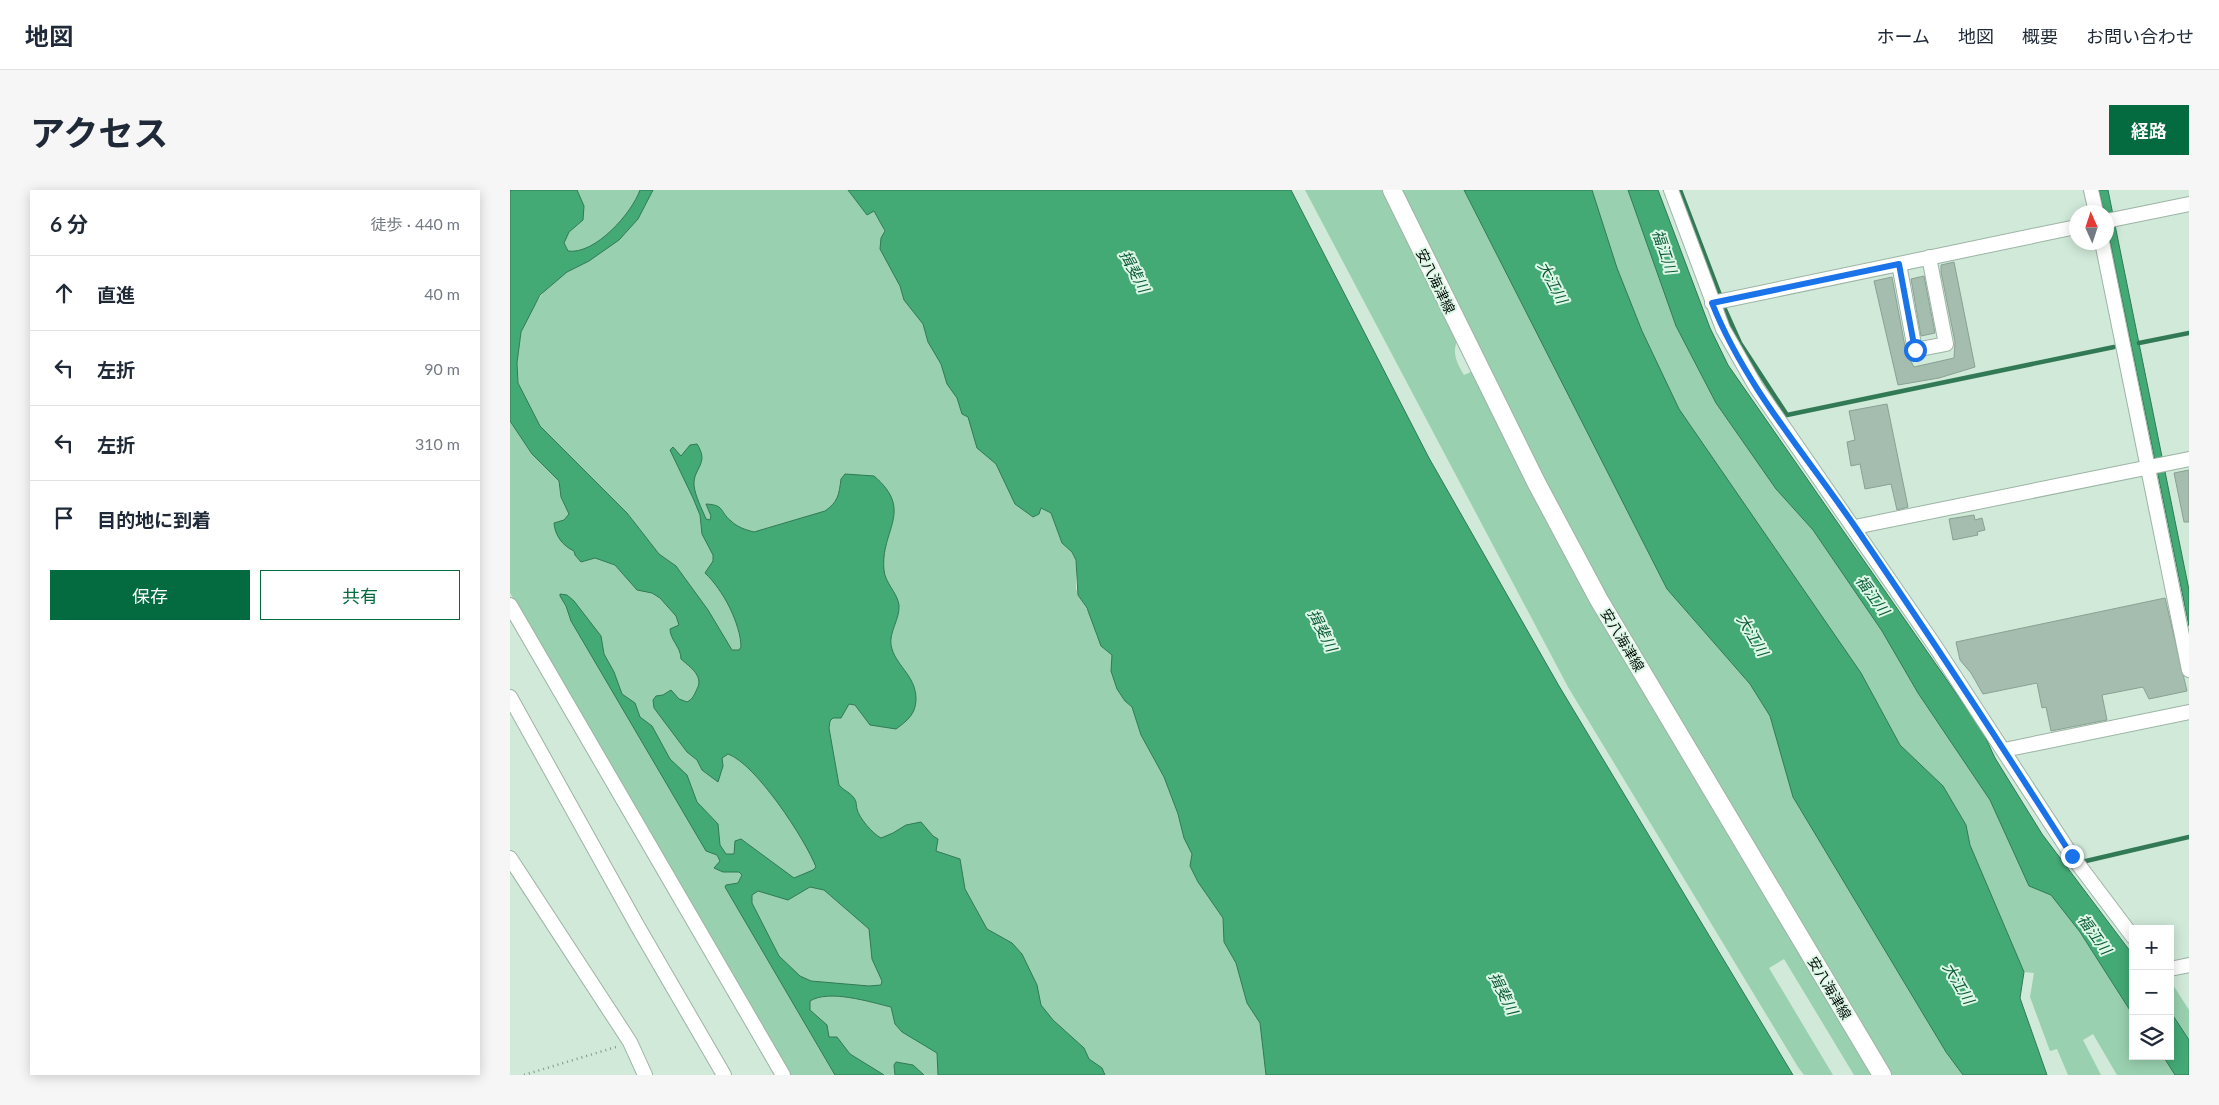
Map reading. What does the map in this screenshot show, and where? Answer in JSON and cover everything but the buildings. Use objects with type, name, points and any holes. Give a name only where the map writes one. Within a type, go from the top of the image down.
[{"type":"main road","name":"安八海津線","points":[[1392,190],[1519,447],[1599,600],[1882,1075]]},
{"type":"street","points":[[1671,190],[1723,329],[1756,387],[1855,527],[2004,750],[2072,856],[2129,932]]},
{"type":"street","points":[[2091,190],[2094,205]]},
{"type":"street","points":[[2114,219],[2189,204]]},
{"type":"street","points":[[1712,303],[2069,228]]},
{"type":"street","points":[[2104,250],[2156,465],[2189,670]]},
{"type":"street","points":[[1899,264],[1915,350],[1946,344],[1929,258]]},
{"type":"street","points":[[1855,527],[2189,459]]},
{"type":"street","points":[[510,605],[783,1075]]},
{"type":"street","points":[[510,697],[638,927],[724,1075]]},
{"type":"street","points":[[2004,750],[2189,712]]},
{"type":"street","points":[[510,858],[630,1042],[645,1075]]},
{"type":"street","points":[[2174,968],[2189,965]]},
{"type":"path","points":[[524,1075],[630,1042]]},
{"type":"shaded area","points":[[510,190],[866,190],[894,254],[1041,508],[1051,513],[1062,543],[1072,552],[1076,560],[1076,589],[1092,618],[1097,637],[1112,655],[1112,665],[1125,701],[1132,707],[1141,735],[1164,777],[1192,854],[1190,866],[1198,882],[1223,918],[1224,942],[1236,963],[1247,1003],[1258,1018],[1277,1075],[1093,1075],[877,850],[736,621],[741,647],[739,650],[732,650],[676,566],[659,554],[627,513],[540,426],[527,403],[518,383],[517,363],[521,332],[528,315],[545,290]]},
{"type":"shaded area","points":[[1305,190],[1383,190],[1457,341],[1455,354],[1461,371],[1464,375],[1473,371],[1592,602],[1873,1075],[1854,1075],[1784,959],[1769,968],[1833,1075],[1804,1075],[1798,1067],[1568,687]]},
{"type":"shaded area","points":[[1400,190],[1464,190],[1667,589],[1750,684],[1770,716],[1793,797],[1946,1052],[1963,1075],[1888,1075],[1605,596],[1540,474]]},
{"type":"shaded area","points":[[1592,190],[1628,190],[1676,326],[1716,403],[1776,489],[1813,530],[1882,631],[1918,693],[1990,800],[2029,886],[2051,894],[2080,932],[2129,1009],[2129,1060],[2166,1060],[2175,1075],[2117,1075],[2093,1034],[2083,1040],[2101,1075],[2068,1075],[2057,1049],[2050,1051],[2030,997],[2034,973],[2024,972],[1970,845],[1966,825],[1943,786],[1900,745],[1861,673],[1679,409],[1642,331],[1617,268]]},
{"type":"shaded area","points":[[510,421],[532,454],[658,581],[835,879],[989,1075],[790,1075],[510,593]]},
{"type":"shaded area","points":[[2174,986],[2189,1010],[2189,1040],[2174,1017]]},
{"type":"water","points":[[510,190],[577,190],[584,206],[583,220],[569,232],[564,243],[568,251],[579,250],[601,240],[629,210],[640,190],[653,190],[638,219],[619,240],[589,261],[567,272],[540,295],[521,332],[517,363],[518,383],[540,426],[627,513],[659,554],[676,566],[708,610],[732,650],[739,650],[741,647],[734,617],[724,597],[705,573],[713,561],[713,555],[702,534],[700,515],[670,450],[673,447],[681,456],[690,445],[697,444],[701,451],[702,461],[694,479],[694,485],[706,519],[710,520],[711,516],[706,504],[716,506],[736,525],[754,532],[825,511],[835,501],[841,479],[845,474],[874,476],[886,488],[892,500],[894,511],[884,556],[884,570],[886,579],[899,605],[891,645],[897,659],[913,683],[916,704],[910,717],[896,729],[870,725],[855,705],[849,704],[841,718],[833,718],[830,721],[829,728],[839,785],[856,801],[858,813],[863,821],[881,838],[906,825],[921,822],[938,839],[936,851],[960,859],[965,889],[987,929],[1012,943],[1022,954],[1037,985],[1041,1005],[1053,1020],[1084,1048],[1089,1059],[1102,1068],[1105,1075],[938,1075],[937,1053],[902,1032],[895,1024],[891,1007],[850,998],[828,996],[810,1001],[810,1010],[827,1025],[829,1037],[837,1037],[850,1054],[884,1075],[835,1075],[725,887],[726,885],[738,883],[742,875],[739,872],[723,872],[714,868],[720,861],[717,855],[706,851],[571,621],[560,594],[567,595],[574,601],[601,636],[604,654],[614,672],[622,694],[635,703],[640,717],[652,726],[670,759],[687,775],[697,802],[718,824],[720,845],[726,854],[734,854],[735,841],[741,839],[794,878],[816,867],[791,822],[752,772],[728,754],[722,758],[723,766],[718,782],[702,770],[697,760],[687,752],[654,708],[653,700],[656,696],[663,695],[671,690],[679,699],[687,702],[691,700],[699,684],[695,672],[681,659],[681,655],[670,633],[670,629],[679,625],[676,616],[660,598],[652,593],[637,590],[615,565],[595,558],[581,562],[574,551],[563,543],[556,532],[554,523],[564,520],[569,514],[561,497],[559,481],[532,454],[510,421]],"holes":[[[810,887],[824,890],[869,929],[872,959],[882,981],[881,985],[869,986],[811,981],[800,976],[779,956],[752,903],[752,895],[758,891],[788,900]]]},
{"type":"water","name":"揖斐川","points":[[848,190],[1291,190],[1429,458],[1559,686],[1793,1075],[1266,1075],[1260,1023],[1247,1003],[1236,963],[1224,942],[1223,918],[1198,882],[1190,866],[1192,854],[1184,838],[1178,814],[1164,777],[1141,735],[1132,707],[1125,701],[1117,689],[1111,671],[1112,655],[1101,646],[1087,608],[1078,595],[1076,560],[1072,552],[1062,543],[1051,513],[1041,508],[1039,514],[1033,517],[1015,504],[996,464],[977,448],[968,417],[962,414],[957,398],[947,384],[941,364],[928,342],[923,324],[904,300],[900,286],[880,249],[881,238],[885,231],[874,211],[867,215]]},
{"type":"water","name":"大江川","points":[[1464,190],[1592,190],[1617,268],[1642,331],[1679,409],[1861,673],[1900,745],[1943,786],[1966,825],[1970,845],[2024,972],[2020,998],[2047,1075],[1963,1075],[1946,1052],[1793,797],[1770,716],[1750,684],[1667,589]]},
{"type":"water","name":"福江川","points":[[1628,190],[1658,190],[1710,328],[1728,365],[1983,732],[1995,758],[2042,834],[2129,950],[2129,1009],[2080,932],[2051,895],[2029,886],[1990,800],[1918,693],[1882,631],[1813,530],[1776,489],[1716,403],[1676,326]]},
{"type":"water","points":[[2099,190],[2108,190],[2111,205],[2102,205]]},
{"type":"water","points":[[2114,220],[2189,590],[2189,626],[2112,250],[2114,250]]},
{"type":"water","points":[[2174,1017],[2189,1040],[2189,1075],[2175,1075],[2166,1060],[2174,1060]]},
{"type":"water","points":[[896,1062],[913,1065],[924,1075],[895,1075],[894,1065]]},
{"type":"waterway","points":[[1680,190],[1720,295]]},
{"type":"waterway","points":[[1723,305],[1740,343],[1787,415],[2114,347]]},
{"type":"waterway","points":[[2139,343],[2189,333]]},
{"type":"waterway","points":[[2086,861],[2189,837]]},
{"type":"route","points":[[1915,350],[1899,264],[1712,303],[1723,329],[1756,387],[1933,642],[2072,856]]}]
